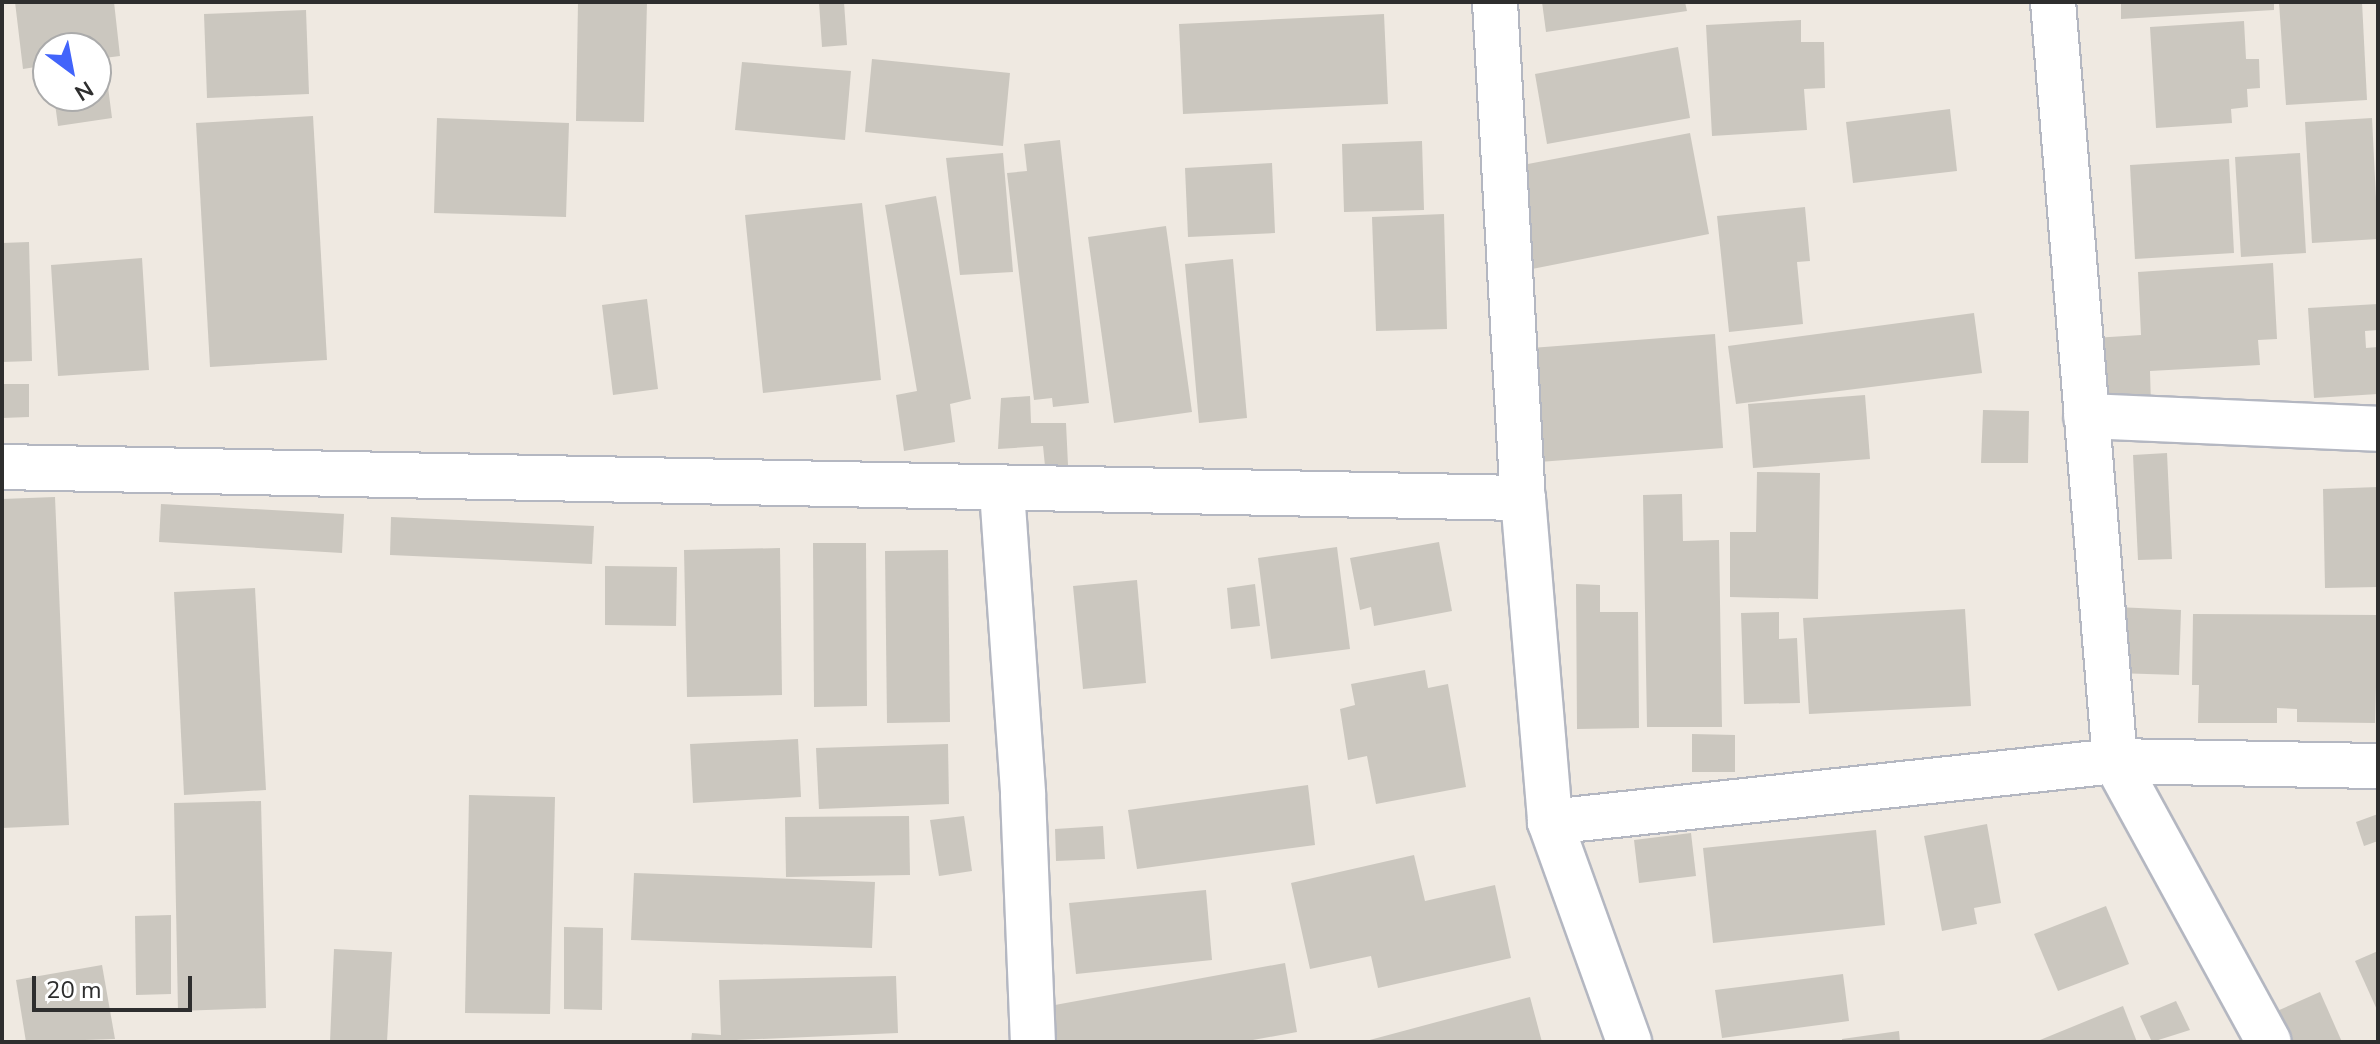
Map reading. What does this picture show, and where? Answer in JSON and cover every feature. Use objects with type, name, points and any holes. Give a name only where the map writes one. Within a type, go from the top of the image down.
[{"type":"street","points":[[1495,2],[1523,498],[1550,822],[1629,1042]]},
{"type":"street","points":[[2053,2],[2115,761],[2269,1042]]},
{"type":"street","points":[[2086,416],[2378,429]]},
{"type":"street","points":[[2,467],[1002,491],[1523,498]]},
{"type":"street","points":[[1002,491],[1023,795],[1033,1042]]},
{"type":"street","points":[[1550,822],[2115,761],[2378,766]]},
{"type":"building","points":[[15,2],[114,2],[120,56],[112,57],[112,32],[32,32],[32,68],[23,69]]},
{"type":"building","points":[[578,2],[647,2],[644,122],[576,121]]},
{"type":"building","points":[[819,2],[844,2],[847,45],[822,47]]},
{"type":"building","points":[[1542,2],[1685,2],[1687,11],[1546,32]]},
{"type":"building","points":[[2121,2],[2274,2],[2274,10],[2121,19]]},
{"type":"building","points":[[2279,2],[2362,2],[2367,100],[2286,105]]},
{"type":"building","points":[[306,10],[309,94],[207,98],[204,14]]},
{"type":"building","points":[[1384,14],[1388,104],[1183,114],[1179,24]]},
{"type":"building","points":[[1801,20],[1801,42],[1824,42],[1825,88],[1804,89],[1807,130],[1712,136],[1706,25]]},
{"type":"building","points":[[2244,21],[2246,59],[2259,59],[2260,88],[2247,89],[2248,107],[2231,109],[2232,123],[2156,128],[2150,27]]},
{"type":"building","points":[[1678,47],[1690,118],[1547,144],[1535,74]]},
{"type":"building","points":[[872,59],[1010,73],[1003,146],[865,132]]},
{"type":"building","points":[[742,62],[851,71],[845,140],[735,130]]},
{"type":"building","points":[[1950,109],[1957,171],[1853,183],[1846,122]]},
{"type":"building","points":[[56,112],[111,112],[112,118],[58,126]]},
{"type":"building","points":[[313,116],[327,360],[210,367],[196,123]]},
{"type":"building","points":[[437,118],[569,123],[566,217],[434,213]]},
{"type":"building","points":[[2372,118],[2378,239],[2312,243],[2305,122]]},
{"type":"building","points":[[1690,133],[1709,234],[1532,269],[1512,167]]},
{"type":"building","points":[[1060,140],[1089,403],[1053,407],[1052,398],[1034,400],[1007,173],[1027,171],[1024,144]]},
{"type":"building","points":[[1422,141],[1424,210],[1344,212],[1342,144]]},
{"type":"building","points":[[1003,153],[1013,272],[960,275],[946,158]]},
{"type":"building","points":[[2300,153],[2306,253],[2241,257],[2235,157]]},
{"type":"building","points":[[2229,159],[2234,253],[2135,259],[2130,165]]},
{"type":"building","points":[[1272,163],[1275,233],[1188,237],[1185,168]]},
{"type":"building","points":[[936,196],[971,399],[950,404],[955,442],[904,451],[896,395],[917,391],[885,205]]},
{"type":"building","points":[[862,203],[881,380],[763,393],[745,215]]},
{"type":"building","points":[[1805,207],[1810,261],[1797,262],[1803,324],[1729,332],[1717,216]]},
{"type":"building","points":[[1444,214],[1447,329],[1376,331],[1372,217]]},
{"type":"building","points":[[1166,226],[1192,412],[1114,423],[1088,237]]},
{"type":"building","points":[[29,242],[32,361],[2,362],[2,243]]},
{"type":"building","points":[[142,258],[149,370],[58,376],[51,265]]},
{"type":"building","points":[[1233,259],[1247,418],[1199,423],[1185,264]]},
{"type":"building","points":[[2273,263],[2277,339],[2258,340],[2260,365],[2150,371],[2151,406],[2098,409],[2094,338],[2141,335],[2138,272]]},
{"type":"building","points":[[647,299],[658,389],[613,395],[602,305]]},
{"type":"building","points":[[2378,304],[2378,330],[2365,331],[2366,348],[2378,347],[2378,394],[2314,398],[2308,308]]},
{"type":"building","points":[[1974,313],[1982,373],[1736,404],[1728,346]]},
{"type":"building","points":[[1715,334],[1723,448],[1539,462],[1531,348]]},
{"type":"building","points":[[2,384],[29,384],[29,417],[2,418]]},
{"type":"building","points":[[1865,395],[1870,459],[1753,468],[1748,404]]},
{"type":"building","points":[[1030,396],[1031,423],[1066,423],[1068,465],[1045,466],[1043,446],[998,449],[1001,398]]},
{"type":"building","points":[[1983,410],[2029,411],[2028,463],[1981,463]]},
{"type":"building","points":[[2167,453],[2172,559],[2138,560],[2133,455]]},
{"type":"building","points":[[1757,472],[1820,473],[1818,599],[1730,597],[1730,532],[1756,532]]},
{"type":"building","points":[[2378,487],[2378,587],[2325,588],[2323,489]]},
{"type":"building","points":[[1682,494],[1683,541],[1719,540],[1722,727],[1647,727],[1643,495]]},
{"type":"building","points":[[55,497],[69,825],[2,828],[2,499]]},
{"type":"building","points":[[161,504],[344,514],[342,553],[159,542]]},
{"type":"building","points":[[391,517],[594,526],[592,564],[390,555]]},
{"type":"building","points":[[1439,542],[1452,611],[1374,626],[1371,607],[1360,610],[1350,558]]},
{"type":"building","points":[[813,543],[866,543],[867,706],[814,707]]},
{"type":"building","points":[[1337,547],[1350,649],[1271,659],[1258,558]]},
{"type":"building","points":[[780,548],[782,695],[687,697],[684,550]]},
{"type":"building","points":[[948,550],[950,722],[887,723],[885,551]]},
{"type":"building","points":[[605,566],[677,567],[676,626],[605,625]]},
{"type":"building","points":[[1137,580],[1146,683],[1083,689],[1073,586]]},
{"type":"building","points":[[1255,584],[1260,626],[1231,629],[1227,588]]},
{"type":"building","points":[[1576,584],[1600,585],[1600,612],[1638,612],[1639,728],[1577,729]]},
{"type":"building","points":[[255,588],[266,790],[184,795],[174,592]]},
{"type":"building","points":[[2117,607],[2181,610],[2179,675],[2115,673]]},
{"type":"building","points":[[1965,609],[1971,706],[1809,714],[1803,618]]},
{"type":"building","points":[[1779,612],[1779,639],[1797,638],[1800,703],[1744,704],[1741,613]]},
{"type":"building","points":[[2193,614],[2378,615],[2375,723],[2297,722],[2297,709],[2277,708],[2277,723],[2198,723],[2199,685],[2192,685]]},
{"type":"building","points":[[1425,670],[1428,688],[1448,684],[1466,787],[1376,804],[1367,756],[1348,760],[1340,709],[1355,705],[1351,684]]},
{"type":"building","points":[[1692,734],[1735,735],[1735,772],[1692,772]]},
{"type":"building","points":[[798,739],[801,797],[693,803],[690,744]]},
{"type":"building","points":[[948,744],[949,804],[819,809],[816,748]]},
{"type":"building","points":[[1308,785],[1315,845],[1137,869],[1128,810]]},
{"type":"building","points":[[469,795],[555,797],[550,1014],[465,1013]]},
{"type":"building","points":[[261,801],[266,1008],[178,1011],[174,803]]},
{"type":"building","points":[[2378,814],[2378,841],[2364,846],[2356,822]]},
{"type":"building","points":[[909,816],[910,875],[786,877],[785,817]]},
{"type":"building","points":[[964,816],[972,871],[939,876],[930,820]]},
{"type":"building","points":[[1987,824],[2001,903],[1974,908],[1977,924],[1942,931],[1924,836]]},
{"type":"building","points":[[1103,826],[1105,859],[1056,861],[1055,829]]},
{"type":"building","points":[[1876,830],[1885,925],[1713,943],[1703,848]]},
{"type":"building","points":[[1691,833],[1696,876],[1639,883],[1634,840]]},
{"type":"building","points":[[1414,855],[1425,901],[1495,885],[1511,958],[1378,988],[1371,956],[1310,969],[1291,883]]},
{"type":"building","points":[[634,873],[875,882],[872,948],[631,940]]},
{"type":"building","points":[[1206,890],[1212,960],[1076,974],[1069,903]]},
{"type":"building","points":[[2106,906],[2129,964],[2058,991],[2034,934]]},
{"type":"building","points":[[171,915],[171,994],[136,995],[135,916]]},
{"type":"building","points":[[564,927],[603,928],[602,1010],[564,1009]]},
{"type":"building","points":[[334,949],[392,952],[387,1042],[330,1042]]},
{"type":"building","points":[[2378,951],[2378,1012],[2355,961]]},
{"type":"building","points":[[1285,963],[1297,1032],[1242,1042],[1038,1042],[1033,1009]]},
{"type":"building","points":[[102,965],[115,1039],[26,1042],[16,980]]},
{"type":"building","points":[[1843,974],[1849,1021],[1722,1038],[1715,990]]},
{"type":"building","points":[[896,976],[898,1033],[691,1042],[692,1033],[721,1035],[719,980]]},
{"type":"building","points":[[2320,992],[2342,1042],[2290,1042],[2277,1011]]},
{"type":"building","points":[[1530,997],[1542,1042],[1366,1042],[1366,1041]]},
{"type":"building","points":[[2176,1001],[2190,1030],[2152,1042],[2140,1016]]},
{"type":"building","points":[[2123,1006],[2137,1042],[2040,1042],[2040,1040]]},
{"type":"building","points":[[1899,1031],[1900,1042],[1842,1042],[1842,1039]]}]
